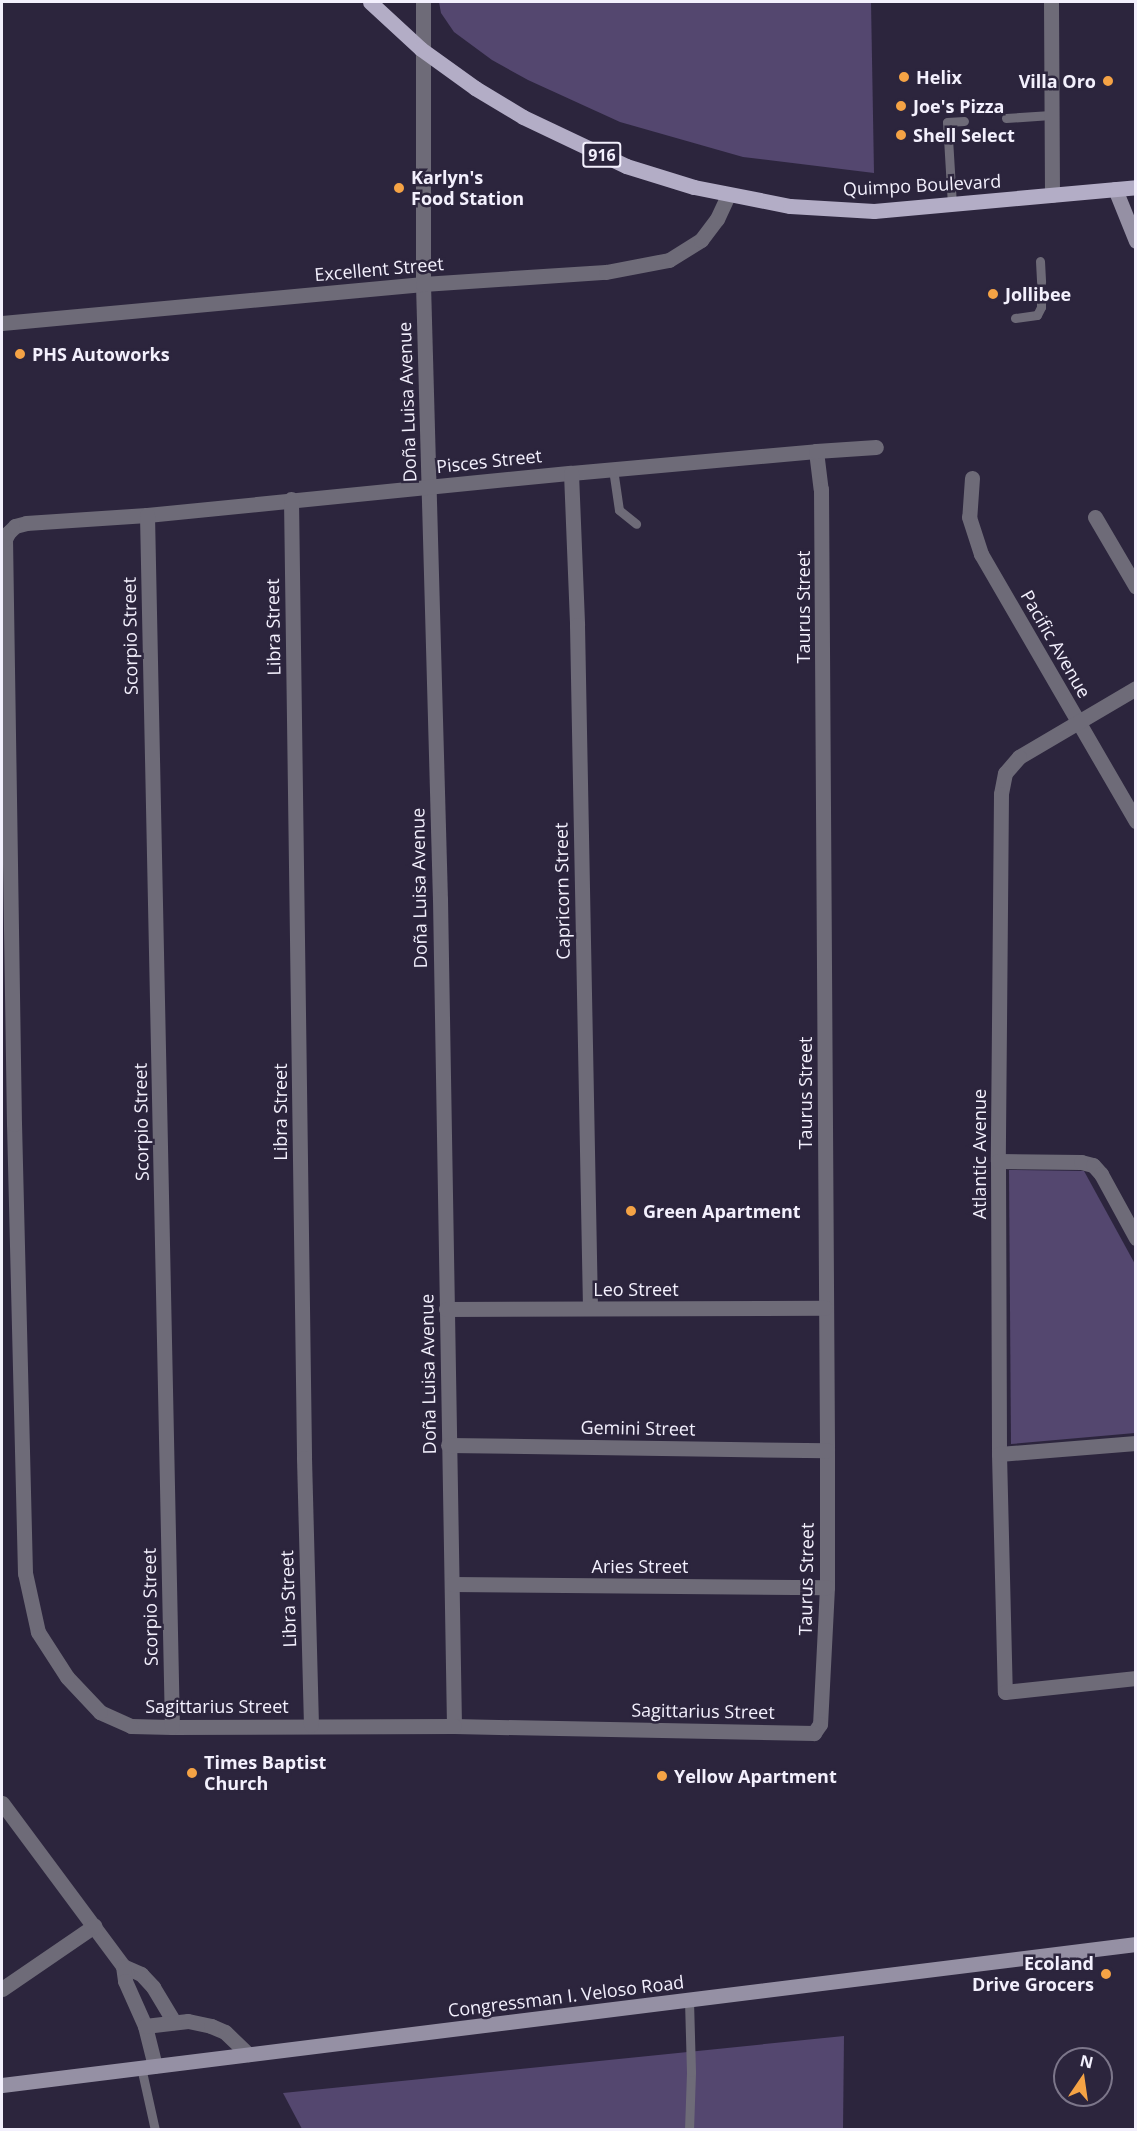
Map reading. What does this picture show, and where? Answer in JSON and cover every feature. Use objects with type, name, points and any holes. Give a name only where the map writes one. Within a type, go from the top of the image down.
[{"type":"main road","name":"Quimpo Boulevard","points":[[370,2],[422,49],[475,88],[560,136],[660,179],[728,195],[790,206],[874,211],[1136,188]]},
{"type":"main road","points":[[1115,189],[1136,241]]},
{"type":"main road","name":"Congressman I. Veloso Road","points":[[2,2085],[1136,1944]]},
{"type":"street","name":"Doña Luisa Avenue","points":[[423,2],[423,284],[454,1726]]},
{"type":"street","points":[[1051,2],[1052,195]]},
{"type":"street","name":"Excellent Street","points":[[2,323],[423,284],[606,272],[669,260],[701,240],[717,219],[728,195]]},
{"type":"street","name":"Pisces Street","points":[[5,539],[8,532],[15,526],[26,523],[147,515],[571,472],[876,447]]},
{"type":"street","name":"Taurus Street","points":[[814,1733],[822,1715],[827,1587],[822,489],[816,451]]},
{"type":"street","name":"Capricorn Street","points":[[571,472],[577,636],[590,1308]]},
{"type":"street","name":"Pacific Avenue","points":[[972,478],[969,517],[977,544],[1136,821]]},
{"type":"street","name":"Libra Street","points":[[291,499],[304,1435],[311,1725]]},
{"type":"street","name":"Scorpio Street","points":[[147,515],[172,1727]]},
{"type":"street","points":[[1095,517],[1136,586]]},
{"type":"street","name":"Sagittarius Street","points":[[5,539],[14,1112],[25,1573],[38,1632],[67,1677],[100,1712],[131,1726],[454,1726],[814,1733]]},
{"type":"street","name":"Atlantic Avenue","points":[[1136,688],[1019,757],[1005,773],[1003,783],[998,1161],[999,1454],[1005,1692],[1136,1678]]},
{"type":"street","points":[[998,1161],[1081,1162],[1093,1165],[1101,1174],[1136,1238]]},
{"type":"street","name":"Leo Street","points":[[446,1309],[825,1308]]},
{"type":"street","points":[[999,1454],[1136,1443]]},
{"type":"street","name":"Gemini Street","points":[[448,1445],[827,1450]]},
{"type":"street","name":"Aries Street","points":[[452,1584],[827,1587]]},
{"type":"street","points":[[2,1803],[123,1966],[148,1980],[174,2022]]},
{"type":"street","points":[[2,1989],[94,1926]]},
{"type":"street","points":[[123,1966],[127,1989],[145,2026],[148,2066]]},
{"type":"street","points":[[145,2026],[174,2022],[200,2023],[225,2032],[248,2054]]},
{"type":"lane","points":[[1006,118],[1051,115]]},
{"type":"lane","points":[[952,205],[947,122],[964,121]]},
{"type":"lane","points":[[1015,318],[1036,315],[1041,307],[1040,261]]},
{"type":"lane","points":[[613,469],[619,510],[636,524]]},
{"type":"lane","points":[[689,2000],[691,2072],[689,2130]]},
{"type":"lane","points":[[148,2066],[155,2130]]},
{"type":"shaded area","points":[[439,2],[871,2],[874,173],[743,157],[620,122],[528,80],[492,60],[454,32],[441,13]]},
{"type":"shaded area","points":[[1009,1170],[1084,1171],[1135,1264],[1135,1433],[1011,1444]]},
{"type":"shaded area","points":[[844,2036],[843,2129],[302,2129],[283,2093]]},
{"type":"place","name":"Helix","points":[[904,77]]},
{"type":"place","name":"Villa Oro","points":[[1108,81]]},
{"type":"place","name":"Joe's Pizza","points":[[901,106]]},
{"type":"place","name":"Shell Select","points":[[901,135]]},
{"type":"place","name":"Karlyn's Food Station","points":[[399,188]]},
{"type":"place","name":"Jollibee","points":[[993,294]]},
{"type":"place","name":"PHS Autoworks","points":[[20,354]]},
{"type":"place","name":"Green Apartment","points":[[631,1211]]},
{"type":"place","name":"Times Baptist Church","points":[[192,1773]]},
{"type":"place","name":"Yellow Apartment","points":[[662,1776]]},
{"type":"place","name":"Ecoland Drive Grocers","points":[[1106,1974]]}]
